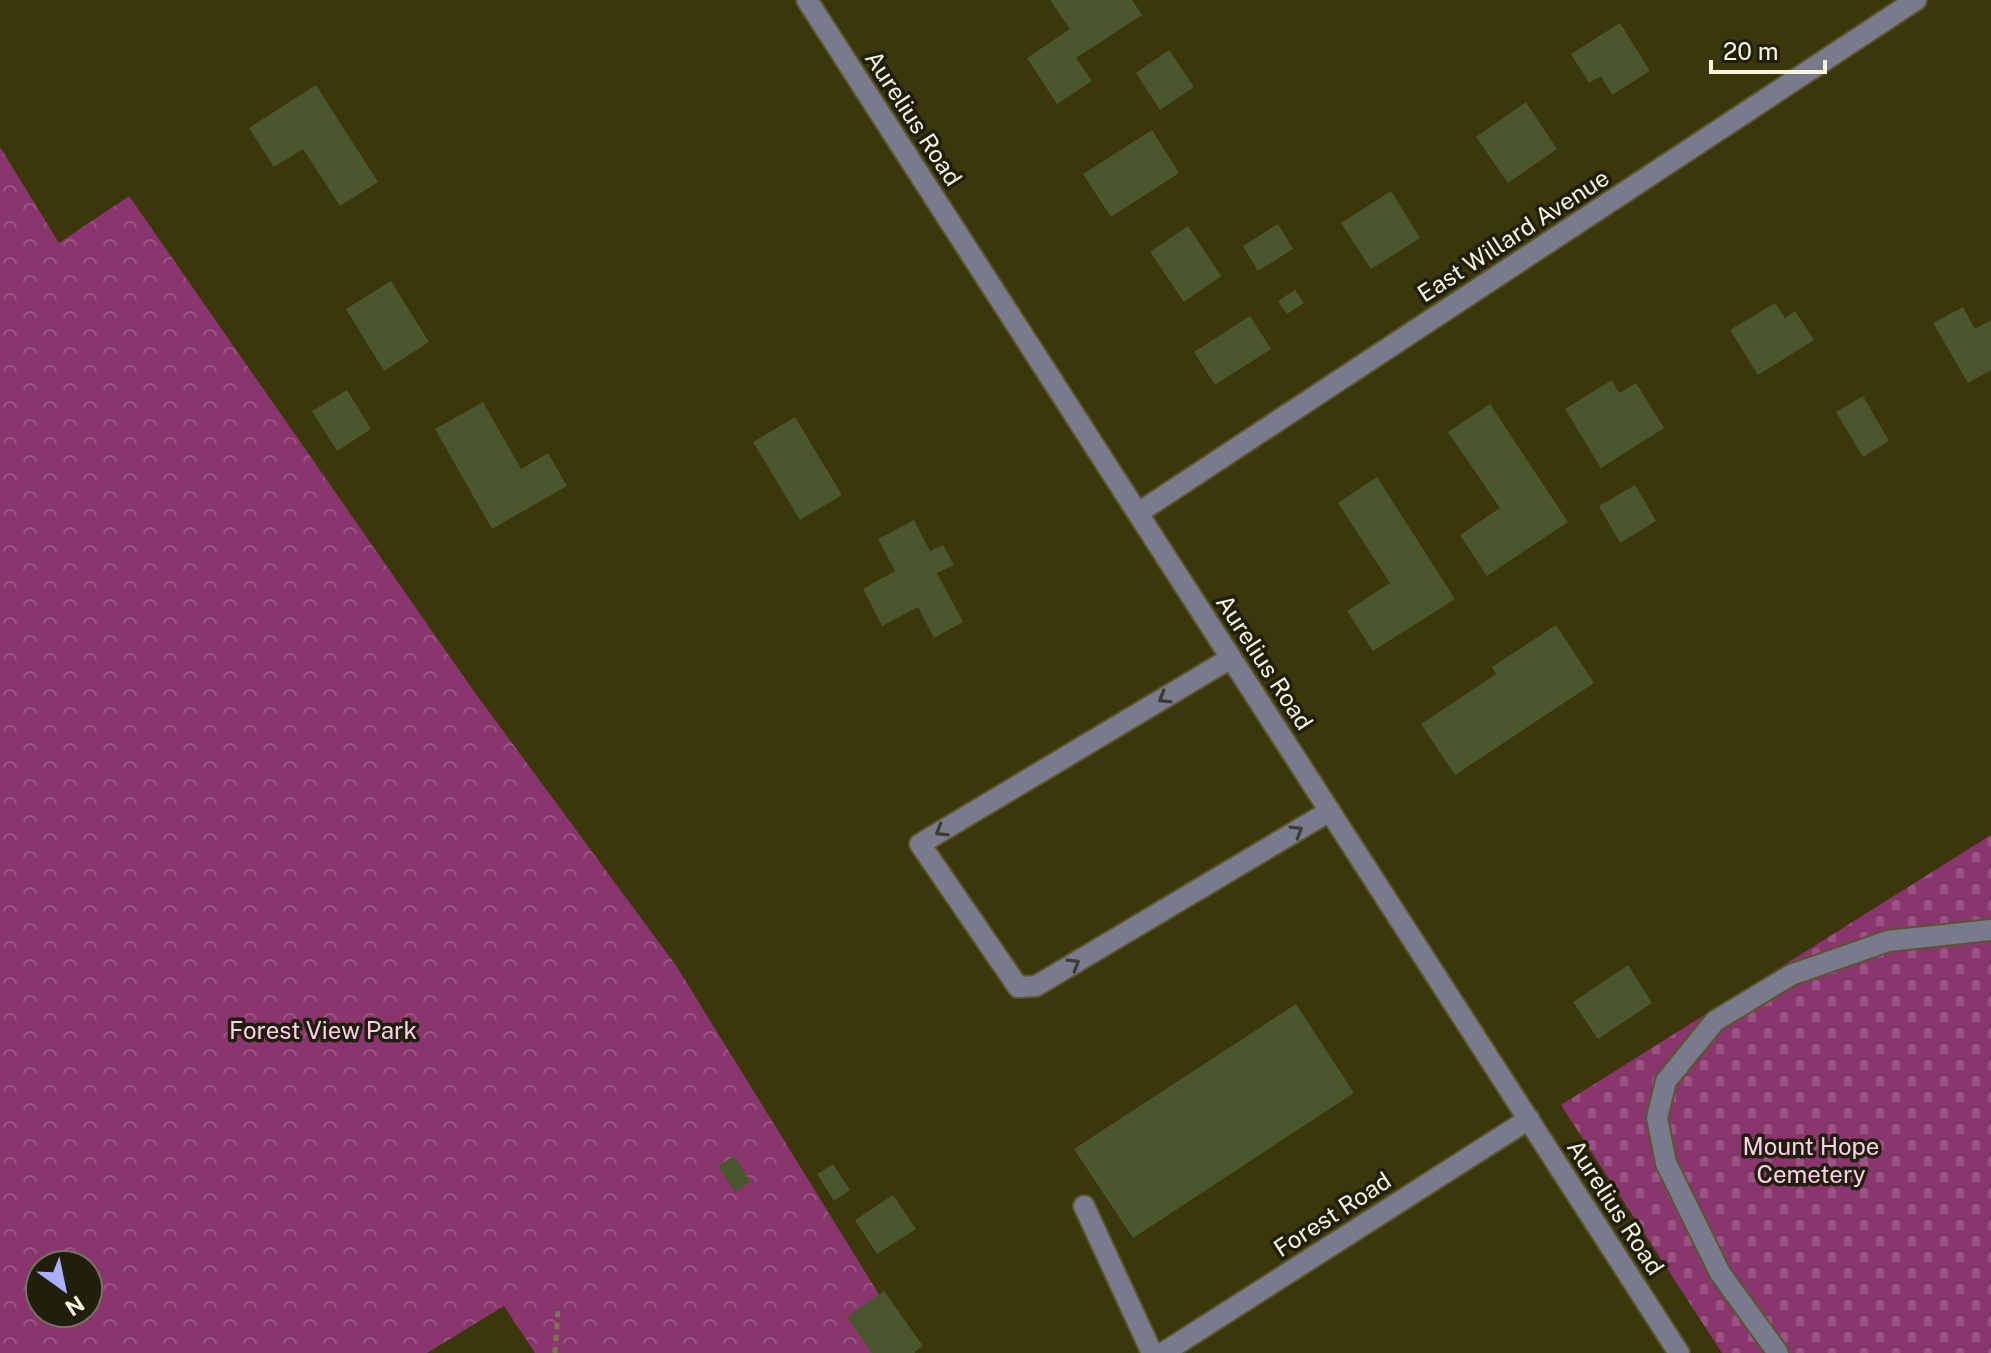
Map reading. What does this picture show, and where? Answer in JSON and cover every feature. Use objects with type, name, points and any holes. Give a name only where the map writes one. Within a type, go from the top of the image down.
[{"type":"street","name":"Aurelius Road","points":[[807,0],[1679,1353]]},
{"type":"street","name":"East Willard Avenue","points":[[1138,513],[1916,0]]},
{"type":"street","points":[[1231,658],[920,844],[1018,987],[1036,986],[1330,811]]},
{"type":"street","points":[[1778,1353],[1720,1273],[1666,1163],[1657,1118],[1666,1081],[1715,1021],[1791,975],[1888,941],[1991,930]]},
{"type":"street","name":"Forest Road","points":[[1163,1353],[1529,1119]]},
{"type":"street","points":[[1084,1206],[1152,1353]]},
{"type":"path","points":[[555,1353],[558,1311]]},
{"type":"green space","name":"Forest View Park","points":[[0,147],[59,243],[129,196],[473,690],[677,967],[915,1353],[535,1353],[504,1306],[427,1353],[0,1353]]},
{"type":"green space","name":"Mount Hope Cemetery","points":[[1991,835],[1991,1353],[1722,1353],[1561,1105]]},
{"type":"building","points":[[1050,0],[1132,0],[1142,15],[1076,58],[1092,81],[1057,104],[1027,58],[1070,29]]},
{"type":"building","points":[[1620,23],[1650,71],[1612,95],[1601,76],[1589,83],[1571,54]]},
{"type":"building","points":[[1169,50],[1194,87],[1160,110],[1136,73]]},
{"type":"building","points":[[316,85],[378,182],[340,206],[303,149],[274,167],[249,128]]},
{"type":"building","points":[[1526,102],[1557,149],[1508,183],[1476,137]]},
{"type":"building","points":[[1152,130],[1179,173],[1111,217],[1083,174]]},
{"type":"building","points":[[1391,191],[1420,238],[1371,269],[1341,223]]},
{"type":"building","points":[[1278,224],[1293,249],[1258,271],[1243,246]]},
{"type":"building","points":[[1188,226],[1221,276],[1184,302],[1150,252]]},
{"type":"building","points":[[391,281],[429,342],[384,371],[346,309]]},
{"type":"building","points":[[1295,290],[1304,303],[1287,314],[1278,301]]},
{"type":"building","points":[[1775,303],[1785,318],[1795,311],[1814,340],[1758,375],[1730,330]]},
{"type":"building","points":[[1963,307],[1975,329],[1991,320],[1991,370],[1968,383],[1933,323]]},
{"type":"building","points":[[1250,316],[1271,349],[1215,385],[1194,352]]},
{"type":"building","points":[[1612,380],[1619,393],[1636,383],[1664,428],[1601,468],[1565,409]]},
{"type":"building","points":[[347,390],[371,429],[337,451],[312,411]]},
{"type":"building","points":[[1863,396],[1889,441],[1863,457],[1836,412]]},
{"type":"building","points":[[483,402],[521,469],[548,453],[567,486],[492,529],[435,429]]},
{"type":"building","points":[[1490,404],[1568,522],[1487,576],[1460,535],[1500,508],[1448,432]]},
{"type":"building","points":[[795,417],[842,495],[800,520],[753,442]]},
{"type":"building","points":[[1377,477],[1455,599],[1373,651],[1347,611],[1390,583],[1338,503]]},
{"type":"building","points":[[1635,485],[1656,521],[1620,543],[1599,506]]},
{"type":"building","points":[[914,520],[930,551],[943,545],[954,565],[937,573],[963,622],[934,638],[918,607],[882,626],[863,589],[895,571],[878,539]]},
{"type":"building","points":[[1556,625],[1594,683],[1455,775],[1421,724],[1496,674],[1492,667]]},
{"type":"building","points":[[1628,965],[1652,1003],[1598,1039],[1573,1002]]},
{"type":"building","points":[[1296,1004],[1354,1093],[1133,1238],[1074,1149]]},
{"type":"building","points":[[734,1156],[751,1182],[735,1192],[718,1166]]},
{"type":"building","points":[[833,1164],[850,1190],[834,1201],[817,1174]]},
{"type":"building","points":[[893,1195],[916,1229],[877,1254],[855,1220]]},
{"type":"building","points":[[884,1291],[923,1346],[913,1353],[872,1353],[847,1317]]}]
